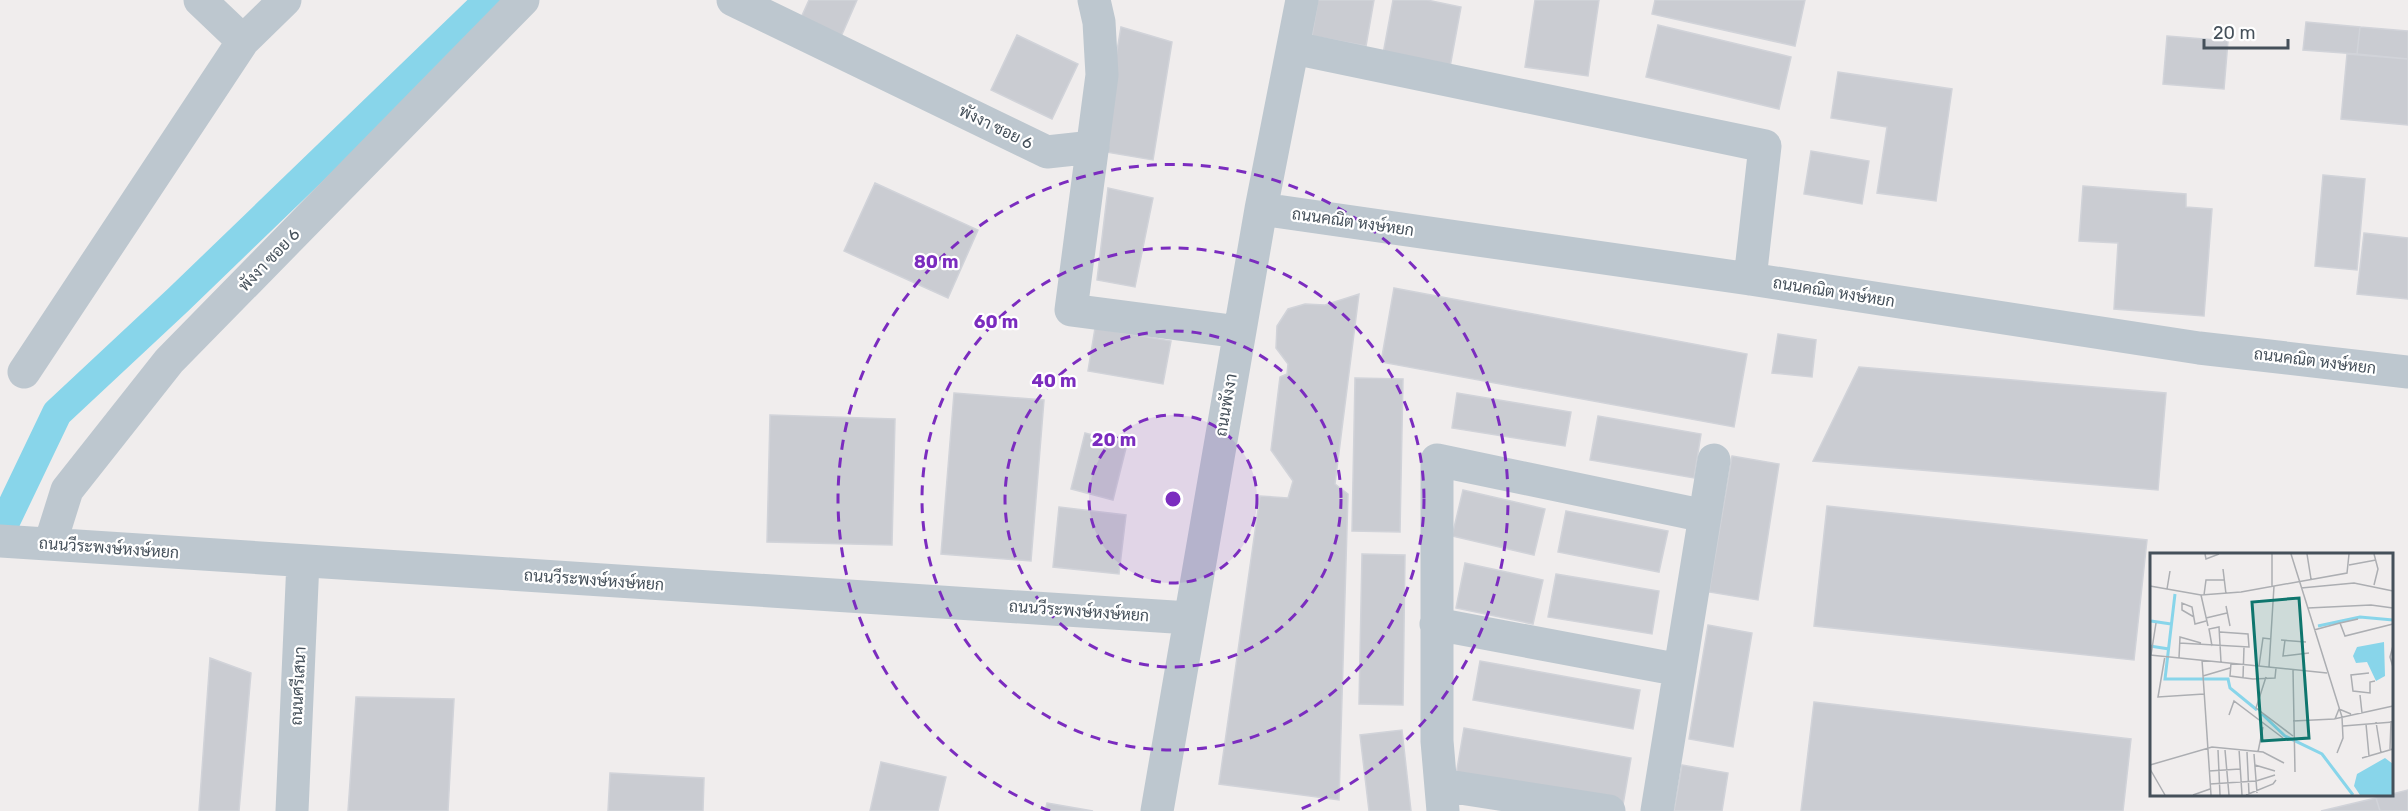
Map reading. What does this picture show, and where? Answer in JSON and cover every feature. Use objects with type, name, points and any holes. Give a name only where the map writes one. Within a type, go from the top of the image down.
[{"type":"street","points":[[200,0],[243,41]]},
{"type":"street","points":[[24,372],[243,41],[285,0]]},
{"type":"street","name":"พังงา ซอย 6","points":[[41,544],[67,490],[169,361],[523,0]]},
{"type":"street","name":"พังงา ซอย 6","points":[[733,0],[1047,152],[1093,147]]},
{"type":"street","points":[[1094,0],[1102,75],[1071,310],[1239,332]]},
{"type":"street","name":"ถนนพังงา","points":[[1157,811],[1239,332],[1302,0]]},
{"type":"street","points":[[1294,48],[1765,146],[1750,279]]},
{"type":"street","name":"ถนนคณิต หงษ์หยก","points":[[1261,209],[1750,279],[2199,348],[2408,372]]},
{"type":"street","points":[[1609,811],[1442,798],[1437,741],[1437,460],[1704,516]]},
{"type":"street","points":[[1657,811],[1714,460]]},
{"type":"street","name":"ถนนวีระพงษ์หงษ์หยก","points":[[0,541],[1189,618]]},
{"type":"street","name":"ถนนศรีเสนา","points":[[292,811],[303,561]]},
{"type":"street","points":[[1436,624],[1680,670]]},
{"type":"building","points":[[809,0],[857,0],[840,39],[800,20]]},
{"type":"building","points":[[1318,0],[1374,0],[1366,46],[1312,36]]},
{"type":"building","points":[[1393,0],[1427,0],[1461,7],[1450,67],[1383,54]]},
{"type":"building","points":[[1535,0],[1599,0],[1588,76],[1525,67]]},
{"type":"building","points":[[1655,0],[1805,0],[1795,46],[1652,14]]},
{"type":"building","points":[[2306,22],[2360,27],[2357,54],[2303,50]]},
{"type":"building","points":[[1658,25],[1791,57],[1779,109],[1646,77]]},
{"type":"building","points":[[1121,27],[1172,42],[1153,160],[1100,151]]},
{"type":"building","points":[[2360,27],[2408,31],[2408,59],[2357,54]]},
{"type":"building","points":[[1017,35],[1078,64],[1052,119],[991,90]]},
{"type":"building","points":[[2167,36],[2228,41],[2224,89],[2163,84]]},
{"type":"building","points":[[2347,54],[2408,59],[2408,125],[2341,119]]},
{"type":"building","points":[[1838,72],[1952,89],[1936,201],[1877,193],[1887,127],[1831,118]]},
{"type":"building","points":[[1811,151],[1869,161],[1862,204],[1804,194]]},
{"type":"building","points":[[2323,175],[2365,179],[2357,270],[2315,266]]},
{"type":"building","points":[[875,183],[978,230],[948,298],[844,251]]},
{"type":"building","points":[[2083,186],[2186,194],[2186,207],[2212,209],[2204,316],[2114,309],[2118,243],[2079,241]]},
{"type":"building","points":[[1108,188],[1153,198],[1135,287],[1097,280]]},
{"type":"building","points":[[2364,233],[2408,238],[2408,299],[2357,294]]},
{"type":"building","points":[[1394,288],[1747,354],[1734,427],[1381,362]]},
{"type":"building","points":[[1359,294],[1335,484],[1348,494],[1339,800],[1219,784],[1260,496],[1288,498],[1293,481],[1271,450],[1280,377],[1287,374],[1288,364],[1276,348],[1277,326],[1288,309],[1305,304],[1325,305]]},
{"type":"building","points":[[1095,328],[1171,341],[1163,384],[1088,371]]},
{"type":"building","points":[[1778,334],[1816,340],[1812,377],[1772,373]]},
{"type":"building","points":[[1859,367],[2166,393],[2158,490],[1813,461]]},
{"type":"building","points":[[1355,378],[1403,379],[1400,532],[1352,531]]},
{"type":"building","points":[[954,393],[1044,400],[1031,561],[941,554]]},
{"type":"building","points":[[1457,393],[1571,412],[1565,446],[1452,428]]},
{"type":"building","points":[[770,415],[895,419],[892,545],[767,542]]},
{"type":"building","points":[[1598,416],[1701,434],[1694,478],[1590,460]]},
{"type":"building","points":[[1085,433],[1127,444],[1113,500],[1071,489]]},
{"type":"building","points":[[1732,456],[1779,464],[1758,600],[1709,592]]},
{"type":"building","points":[[1463,490],[1545,509],[1534,555],[1452,536]]},
{"type":"building","points":[[1827,506],[2147,540],[2134,660],[1814,626]]},
{"type":"building","points":[[1059,507],[1126,515],[1119,574],[1053,567]]},
{"type":"building","points":[[1566,511],[1668,531],[1659,572],[1558,552]]},
{"type":"building","points":[[1362,554],[1405,555],[1403,705],[1359,704]]},
{"type":"building","points":[[1465,563],[1543,580],[1533,624],[1456,608]]},
{"type":"building","points":[[1556,574],[1659,591],[1652,634],[1548,617]]},
{"type":"building","points":[[1708,625],[1752,633],[1733,747],[1689,739]]},
{"type":"building","points":[[210,658],[251,673],[239,811],[199,811]]},
{"type":"building","points":[[1480,661],[1640,690],[1633,729],[1473,700]]},
{"type":"building","points":[[356,697],[454,699],[448,811],[348,811]]},
{"type":"building","points":[[1814,702],[2131,739],[2123,811],[1801,811]]},
{"type":"building","points":[[1464,728],[1631,758],[1623,805],[1456,775]]},
{"type":"building","points":[[1402,730],[1411,811],[1369,811],[1360,735]]},
{"type":"building","points":[[881,762],[946,777],[938,811],[870,811]]},
{"type":"building","points":[[1682,765],[1728,773],[1722,811],[1674,811]]},
{"type":"building","points":[[610,773],[704,778],[703,811],[608,811]]},
{"type":"building","points":[[2408,790],[2408,811],[2380,811],[2376,798],[2393,796],[2393,794]]},
{"type":"building","points":[[2376,798],[2380,811],[2321,811]]},
{"type":"building","points":[[1047,803],[1093,811],[1045,811]]},
{"type":"waterway","points":[[0,532],[57,413],[178,300],[489,0]]}]
